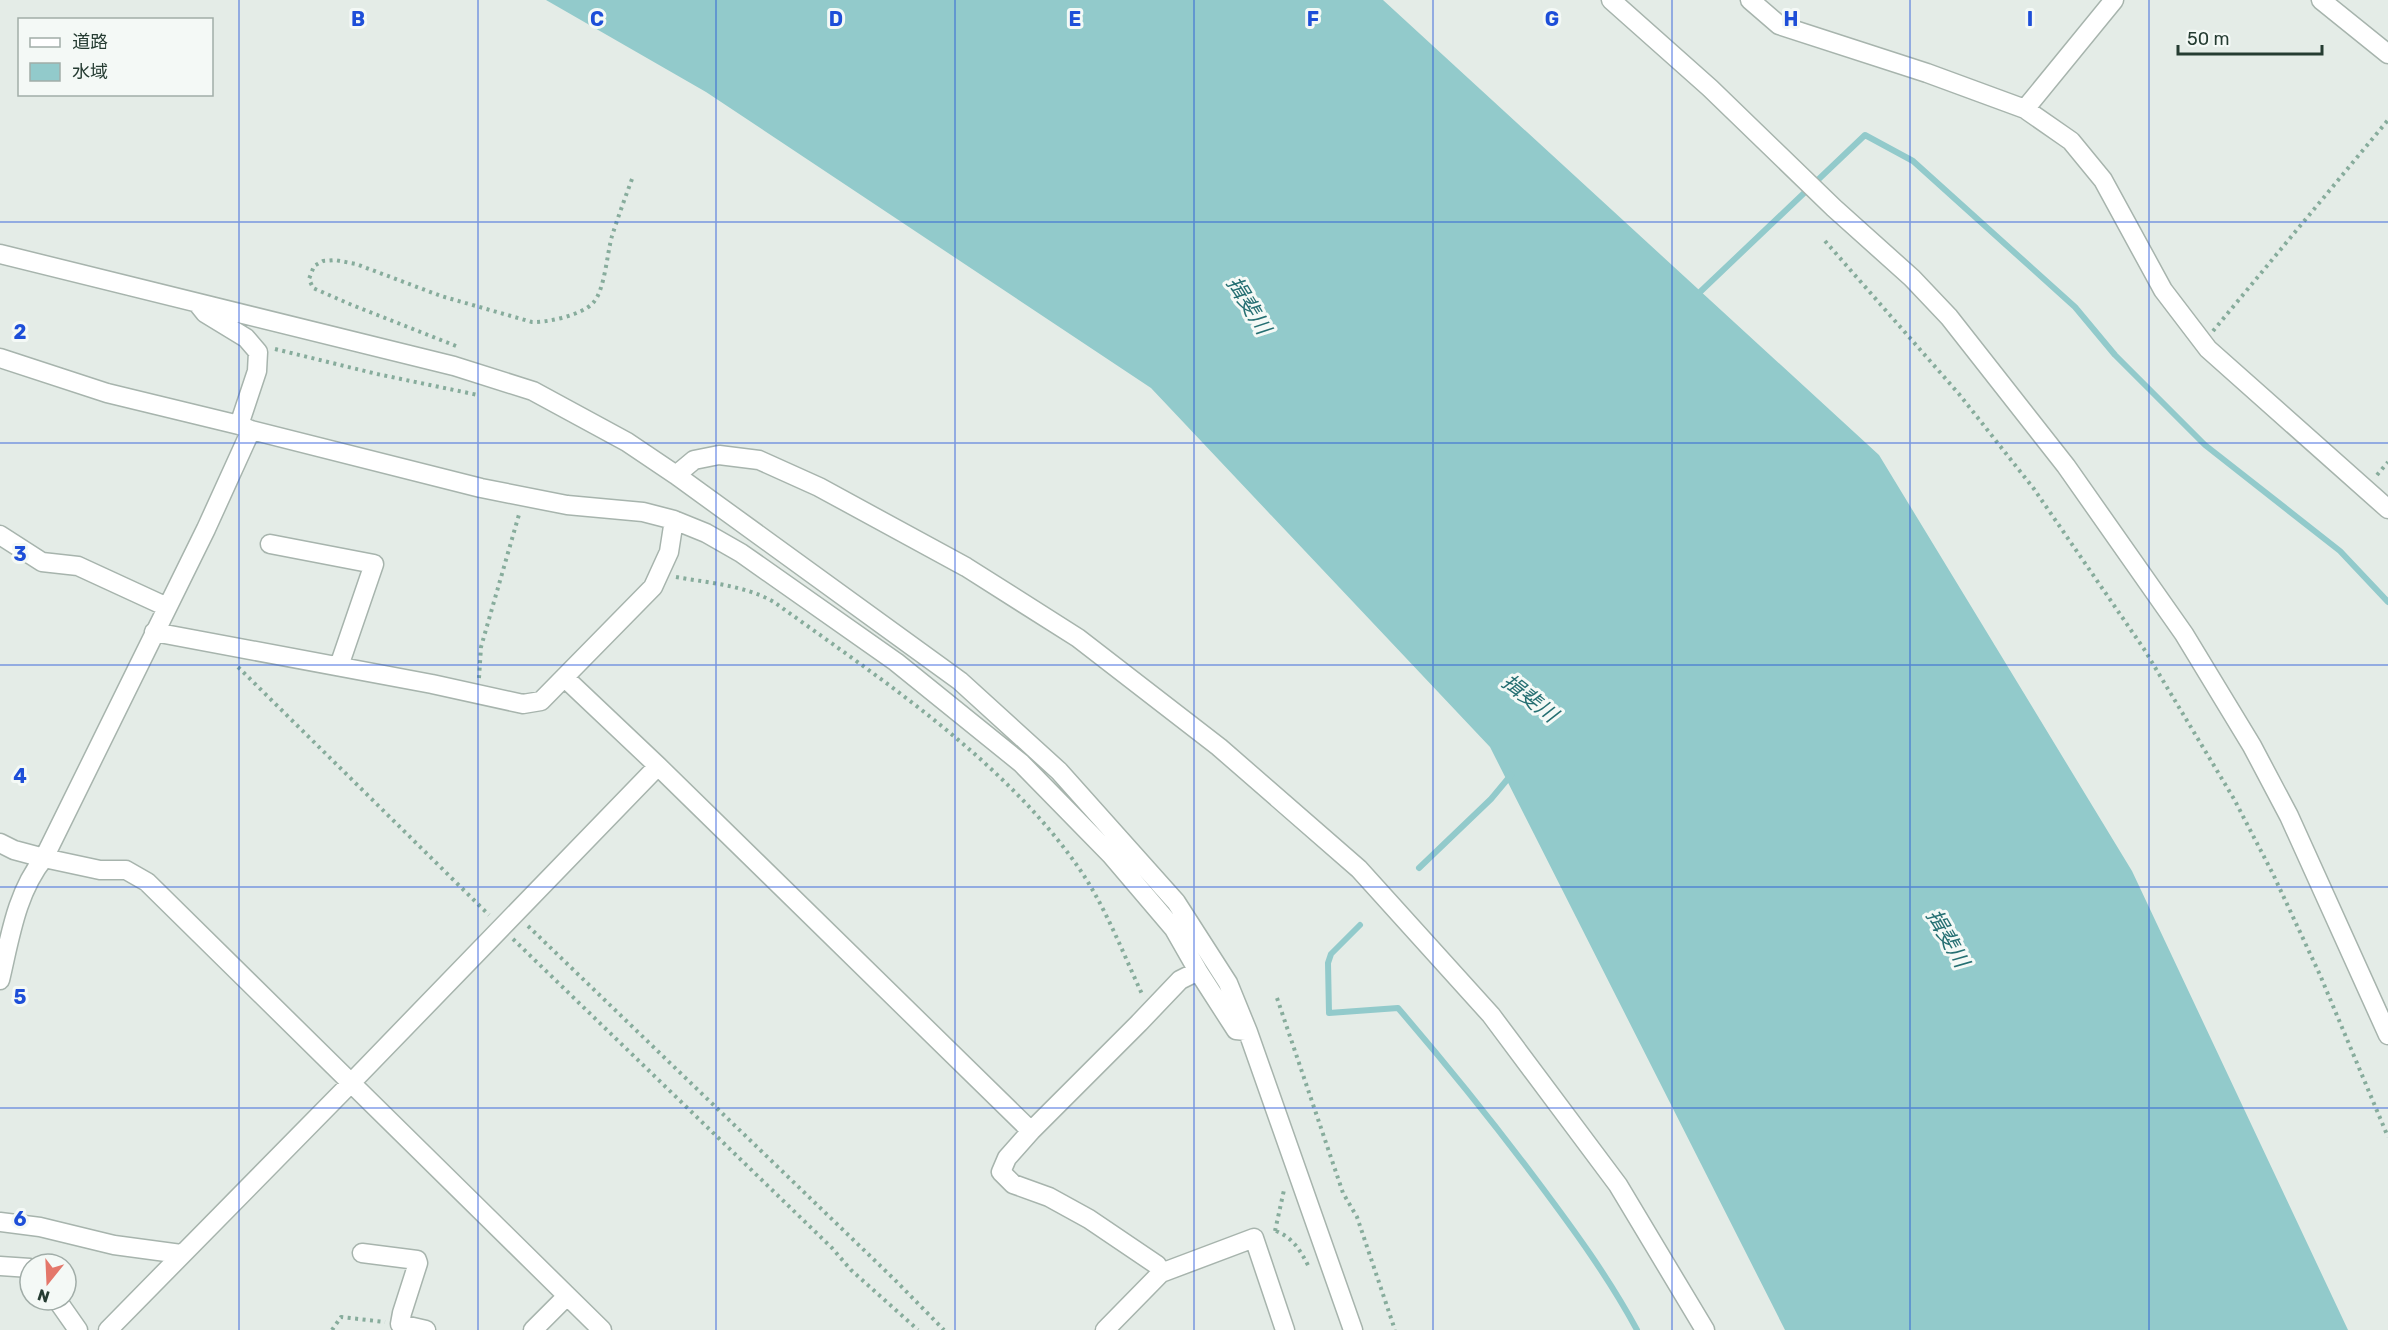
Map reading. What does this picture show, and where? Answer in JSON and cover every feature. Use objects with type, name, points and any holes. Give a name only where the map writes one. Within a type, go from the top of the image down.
[{"type":"street","points":[[1611,0],[1710,88],[1834,208],[1912,278],[1949,317],[2066,466],[2184,634],[2252,746],[2289,816],[2388,1035]]},
{"type":"street","points":[[1750,0],[1779,25],[1927,73],[2025,109],[2071,141],[2103,180],[2163,290],[2208,350],[2388,509]]},
{"type":"street","points":[[2025,109],[2114,0]]},
{"type":"street","points":[[2321,0],[2388,54]]},
{"type":"street","points":[[0,254],[195,300],[454,366],[533,391],[627,442],[676,475],[960,681],[1059,771],[1176,902],[1228,983],[1248,1032],[1353,1330]]},
{"type":"street","points":[[0,980],[16,911],[206,529],[245,427],[257,371],[258,352],[246,338],[205,313],[195,300]]},
{"type":"street","points":[[0,358],[107,393],[481,488],[567,505],[643,512],[674,520],[706,533],[741,553],[896,662],[1021,763],[1118,864],[1174,929],[1236,1030],[1248,1032]]},
{"type":"street","points":[[676,475],[694,460],[719,455],[759,460],[819,487],[966,567],[1078,638],[1219,747],[1359,869],[1491,1015],[1618,1185],[1705,1330]]},
{"type":"street","points":[[154,632],[339,666],[523,704],[532,703],[541,701],[565,678],[652,587],[669,552],[674,520]]},
{"type":"street","points":[[0,535],[42,562],[78,566],[167,607]]},
{"type":"street","points":[[270,544],[374,564],[339,666]]},
{"type":"street","points":[[565,678],[1031,1131]]},
{"type":"street","points":[[108,1330],[658,766]]},
{"type":"street","points":[[0,843],[14,850],[44,858],[100,870],[126,870],[147,882],[602,1330]]},
{"type":"street","points":[[1161,1274],[1157,1265],[1089,1219],[1049,1197],[1013,1184],[1001,1172],[1007,1158],[1031,1131],[1180,980],[1198,970]]},
{"type":"street","points":[[0,1222],[40,1227],[114,1245],[181,1254]]},
{"type":"street","points":[[1105,1330],[1161,1274],[1254,1238],[1285,1330]]},
{"type":"street","points":[[362,1253],[417,1260],[400,1324],[426,1330]]},
{"type":"street","points":[[0,1266],[18,1267]]},
{"type":"street","points":[[532,1330],[567,1296]]},
{"type":"street","points":[[65,1312],[78,1330]]},
{"type":"path","points":[[2203,343],[2388,120]]},
{"type":"path","points":[[466,350],[314,288],[309,279],[314,266],[323,261],[335,260],[356,264],[441,296],[532,322],[550,321],[593,303],[632,179]]},
{"type":"path","points":[[1825,241],[1959,394],[2034,489],[2144,649],[2234,799],[2273,874],[2324,985],[2388,1137]]},
{"type":"path","points":[[258,352],[271,348],[377,375],[479,395]]},
{"type":"path","points":[[477,694],[481,647],[525,496]]},
{"type":"path","points":[[659,574],[731,586],[760,594],[842,651],[976,756],[1036,814],[1077,865],[1090,886],[1150,1011]]},
{"type":"path","points":[[215,645],[832,1248],[851,1270],[918,1330]]},
{"type":"path","points":[[514,913],[887,1272],[944,1330]]},
{"type":"path","points":[[1276,998],[1343,1193],[1357,1217],[1395,1330]]},
{"type":"path","points":[[1256,1242],[1276,1231],[1284,1189]]},
{"type":"path","points":[[332,1330],[341,1317],[400,1324]]},
{"type":"water","name":"揖斐川","points":[[546,0],[1383,0],[1879,455],[2132,871],[2348,1330],[1785,1330],[1490,747],[1151,388],[706,92]]},
{"type":"waterway","points":[[1700,292],[1865,135],[1913,161],[2075,307],[2115,355],[2205,445],[2340,551],[2388,602]]},
{"type":"waterway","points":[[1419,868],[1491,799],[1511,775]]},
{"type":"waterway","points":[[1360,925],[1331,954],[1328,963],[1329,1013],[1398,1008],[1470,1094],[1578,1236],[1637,1330]]}]
